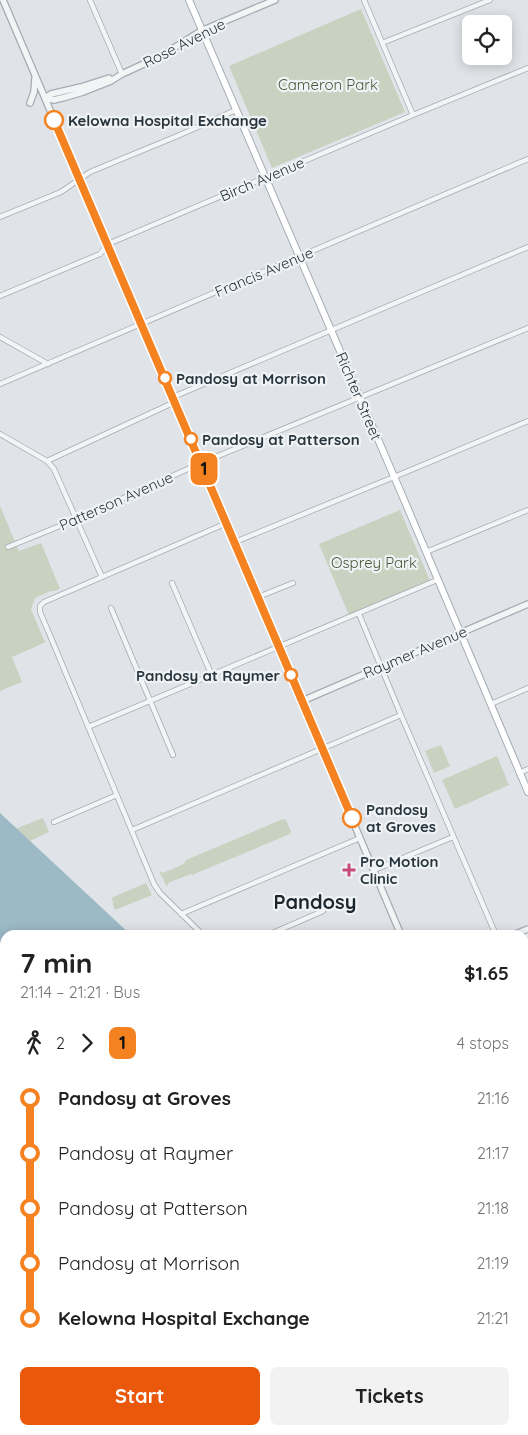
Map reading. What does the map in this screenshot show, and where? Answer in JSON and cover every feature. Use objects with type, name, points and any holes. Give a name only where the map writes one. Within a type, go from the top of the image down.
[{"type":"main road","name":"Richter Street","points":[[189,0],[528,792]]},
{"type":"street","points":[[3,0],[399,930]]},
{"type":"street","points":[[90,0],[122,74]]},
{"type":"street","name":"Rose Avenue","points":[[45,98],[54,100],[83,92],[111,81],[161,56],[201,30],[275,0]]},
{"type":"street","points":[[364,0],[413,115]]},
{"type":"street","points":[[382,43],[490,0]]},
{"type":"street","name":"Birch Avenue","points":[[0,296],[100,254],[108,244],[528,68]]},
{"type":"street","points":[[30,103],[34,92],[35,76]]},
{"type":"street","points":[[0,217],[61,192],[90,172],[236,110]]},
{"type":"street","name":"Francis Avenue","points":[[0,384],[528,159]]},
{"type":"street","points":[[47,461],[174,399],[528,247]]},
{"type":"street","name":"Patterson Avenue","points":[[8,548],[201,463],[528,328]]},
{"type":"street","points":[[0,337],[48,364]]},
{"type":"street","points":[[234,542],[528,421]]},
{"type":"street","points":[[0,434],[47,461],[54,469],[102,577]]},
{"type":"street","points":[[426,552],[528,510]]},
{"type":"street","points":[[198,930],[160,893],[154,884],[40,612],[40,606],[44,602],[227,523]]},
{"type":"street","points":[[88,727],[437,580]]},
{"type":"street","points":[[258,597],[294,582]]},
{"type":"street","points":[[172,583],[212,676]]},
{"type":"street","name":"Raymer Avenue","points":[[302,701],[528,604]]},
{"type":"street","points":[[111,608],[173,755]]},
{"type":"street","points":[[359,614],[494,930]]},
{"type":"street","points":[[491,704],[528,688]]},
{"type":"street","points":[[132,830],[401,715]]},
{"type":"street","points":[[519,772],[528,769]]},
{"type":"street","points":[[54,822],[117,795]]},
{"type":"street","points":[[374,870],[453,837]]},
{"type":"street","points":[[181,914],[360,838]]},
{"type":"street","points":[[279,930],[323,911]]},
{"type":"green space","name":"Cameron Park","points":[[361,9],[405,112],[272,168],[229,66]]},
{"type":"green space","points":[[0,506],[19,551],[41,543],[60,589],[35,598],[31,609],[46,642],[12,657],[22,682],[0,691]]},
{"type":"green space","name":"Osprey Park","points":[[400,510],[430,581],[349,615],[319,544]]},
{"type":"green space","points":[[441,745],[450,766],[434,773],[425,751]]},
{"type":"green space","points":[[497,756],[509,785],[455,809],[442,780]]},
{"type":"green space","points":[[43,818],[49,832],[30,841],[15,829]]},
{"type":"green space","points":[[283,819],[286,820],[291,831],[290,834],[192,875],[168,883],[167,887],[159,871],[163,873],[184,864],[186,860]]},
{"type":"green space","points":[[146,883],[152,895],[115,910],[111,898]]},
{"type":"water","points":[[0,813],[126,930],[0,930]]},
{"type":"bus line","name":"1","points":[[54,120],[352,818]]},
{"type":"place","name":"Kelowna Hospital Exchange","points":[[54,120]]},
{"type":"place","name":"Pandosy at Morrison","points":[[165,378]]},
{"type":"place","name":"Pandosy at Patterson","points":[[191,439]]},
{"type":"place","name":"Pandosy at Raymer","points":[[291,675]]},
{"type":"place","name":"Pandosy at Groves","points":[[352,818]]},
{"type":"place","name":"Pro Motion Clinic","points":[[349,870]]},
{"type":"district","name":"Pandosy","points":[[315,901]]}]
